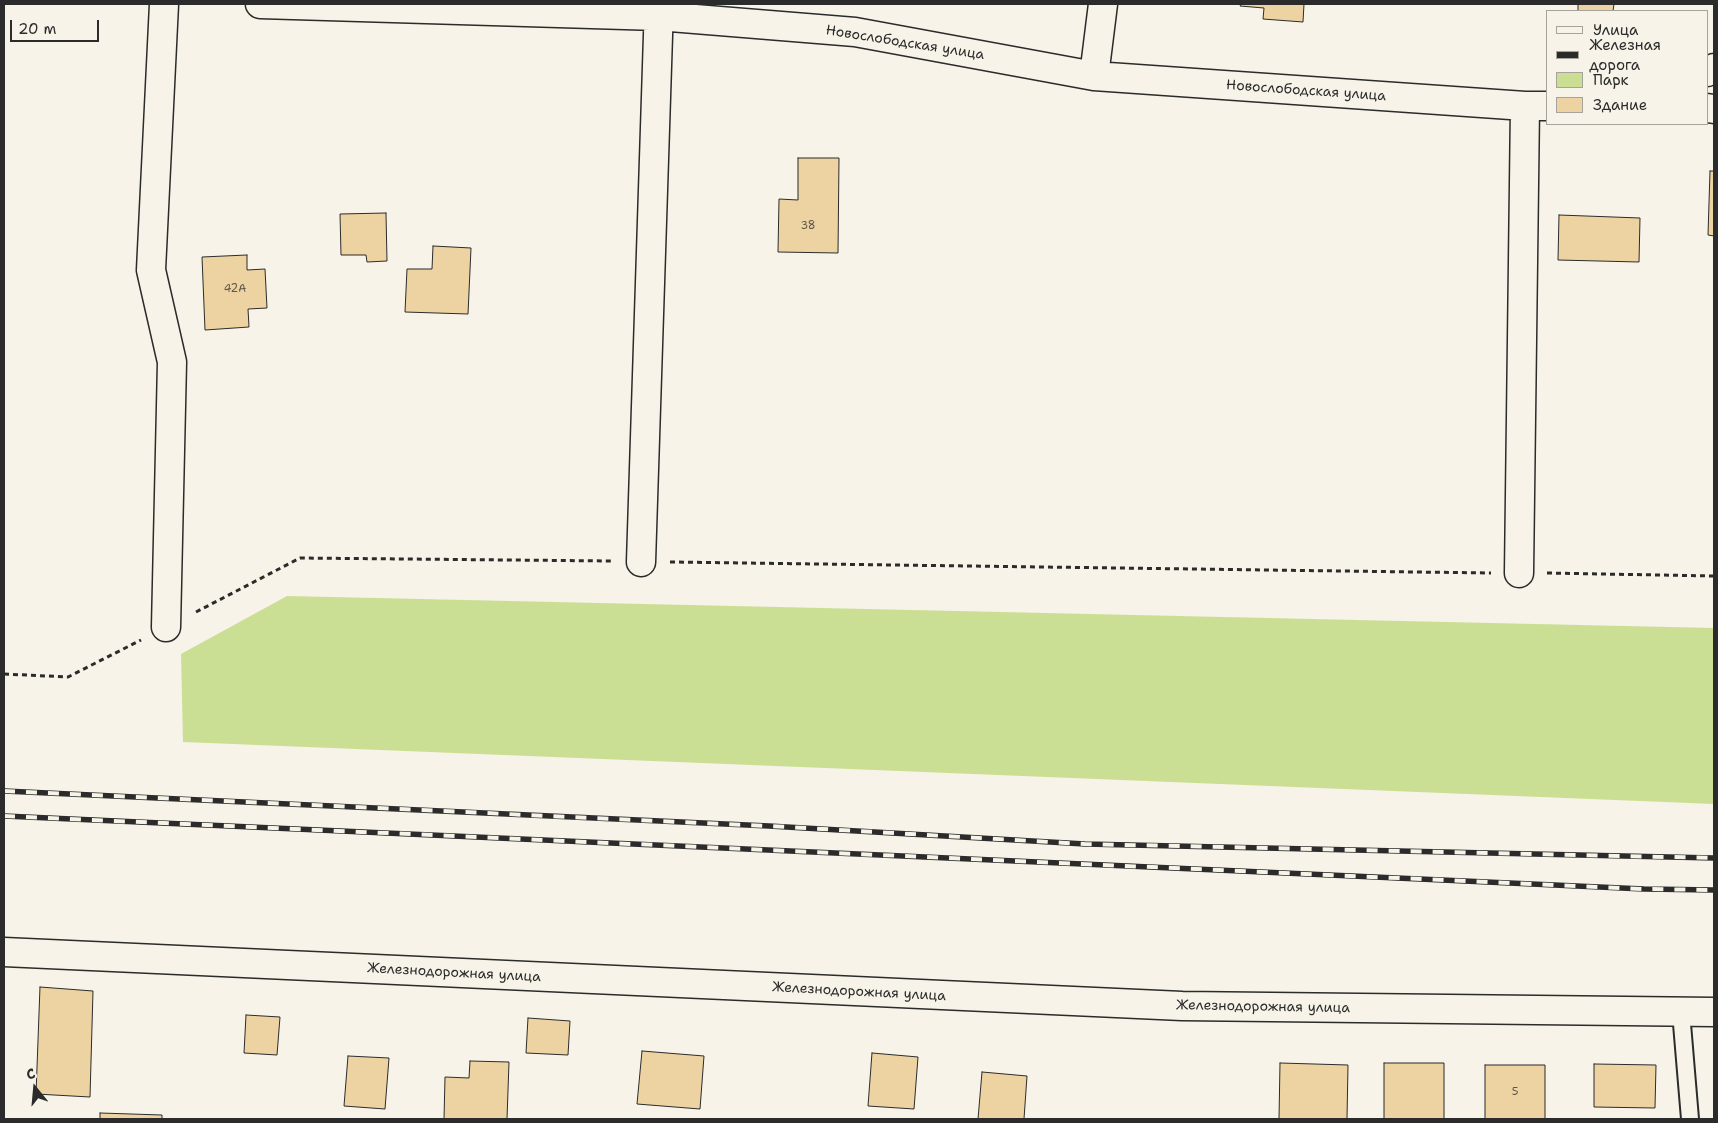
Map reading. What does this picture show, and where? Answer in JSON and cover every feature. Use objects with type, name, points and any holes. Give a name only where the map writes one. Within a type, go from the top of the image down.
[{"type":"street","points":[[164,4],[152,270],[172,362],[172,624]]},
{"type":"street","name":"Новослободская улица","points":[[260,4],[659,10],[855,32],[1094,76],[1536,106]]},
{"type":"street","points":[[1094,76],[1103,4]]},
{"type":"street","points":[[641,562],[659,10]]},
{"type":"street","points":[[1519,573],[1536,106]]},
{"type":"street","name":"Железнодорожная улица","points":[[4,952],[1182,1006],[1714,1012]]},
{"type":"lane","points":[[1681,1012],[1690,1119]]},
{"type":"path","points":[[4,674],[68,677],[300,558],[1714,576]]},
{"type":"green space","points":[[287,596],[1714,628],[1714,804],[183,742],[181,654]]},
{"type":"building","points":[[1241,4],[1304,4],[1303,22],[1263,19],[1264,8],[1240,6]]},
{"type":"building","points":[[1578,4],[1614,4],[1613,10],[1578,10]]},
{"type":"building","points":[[798,158],[839,158],[838,253],[778,252],[779,199],[798,200]]},
{"type":"building","points":[[1710,171],[1714,171],[1714,236],[1708,235]]},
{"type":"building","points":[[386,213],[387,261],[367,262],[366,255],[341,255],[340,214]]},
{"type":"building","points":[[1559,215],[1640,218],[1639,262],[1558,260]]},
{"type":"building","points":[[433,246],[471,248],[468,314],[405,312],[407,269],[432,269]]},
{"type":"building","points":[[247,255],[247,270],[265,269],[267,308],[248,309],[249,327],[205,330],[202,257]]},
{"type":"building","points":[[40,987],[93,991],[90,1097],[36,1094]]},
{"type":"building","points":[[246,1015],[280,1017],[277,1055],[244,1053]]},
{"type":"building","points":[[528,1018],[570,1021],[568,1055],[526,1053]]},
{"type":"building","points":[[642,1051],[704,1056],[700,1109],[637,1104]]},
{"type":"building","points":[[872,1053],[918,1057],[914,1109],[868,1106]]},
{"type":"building","points":[[348,1056],[389,1058],[385,1109],[344,1106]]},
{"type":"building","points":[[470,1061],[509,1062],[507,1119],[444,1119],[445,1077],[469,1078]]},
{"type":"building","points":[[1280,1063],[1348,1065],[1347,1119],[1279,1119]]},
{"type":"building","points":[[1384,1063],[1444,1063],[1444,1119],[1384,1119]]},
{"type":"building","points":[[1594,1064],[1656,1065],[1655,1108],[1594,1107]]},
{"type":"building","points":[[1485,1065],[1545,1065],[1545,1119],[1485,1119]]},
{"type":"building","points":[[982,1072],[1027,1076],[1024,1119],[978,1119]]},
{"type":"building","points":[[100,1113],[162,1115],[162,1119],[100,1119]]},
{"type":"railway","points":[[4,791],[769,826],[1085,844],[1714,858]]},
{"type":"railway","points":[[4,816],[1644,889],[1714,890]]}]
